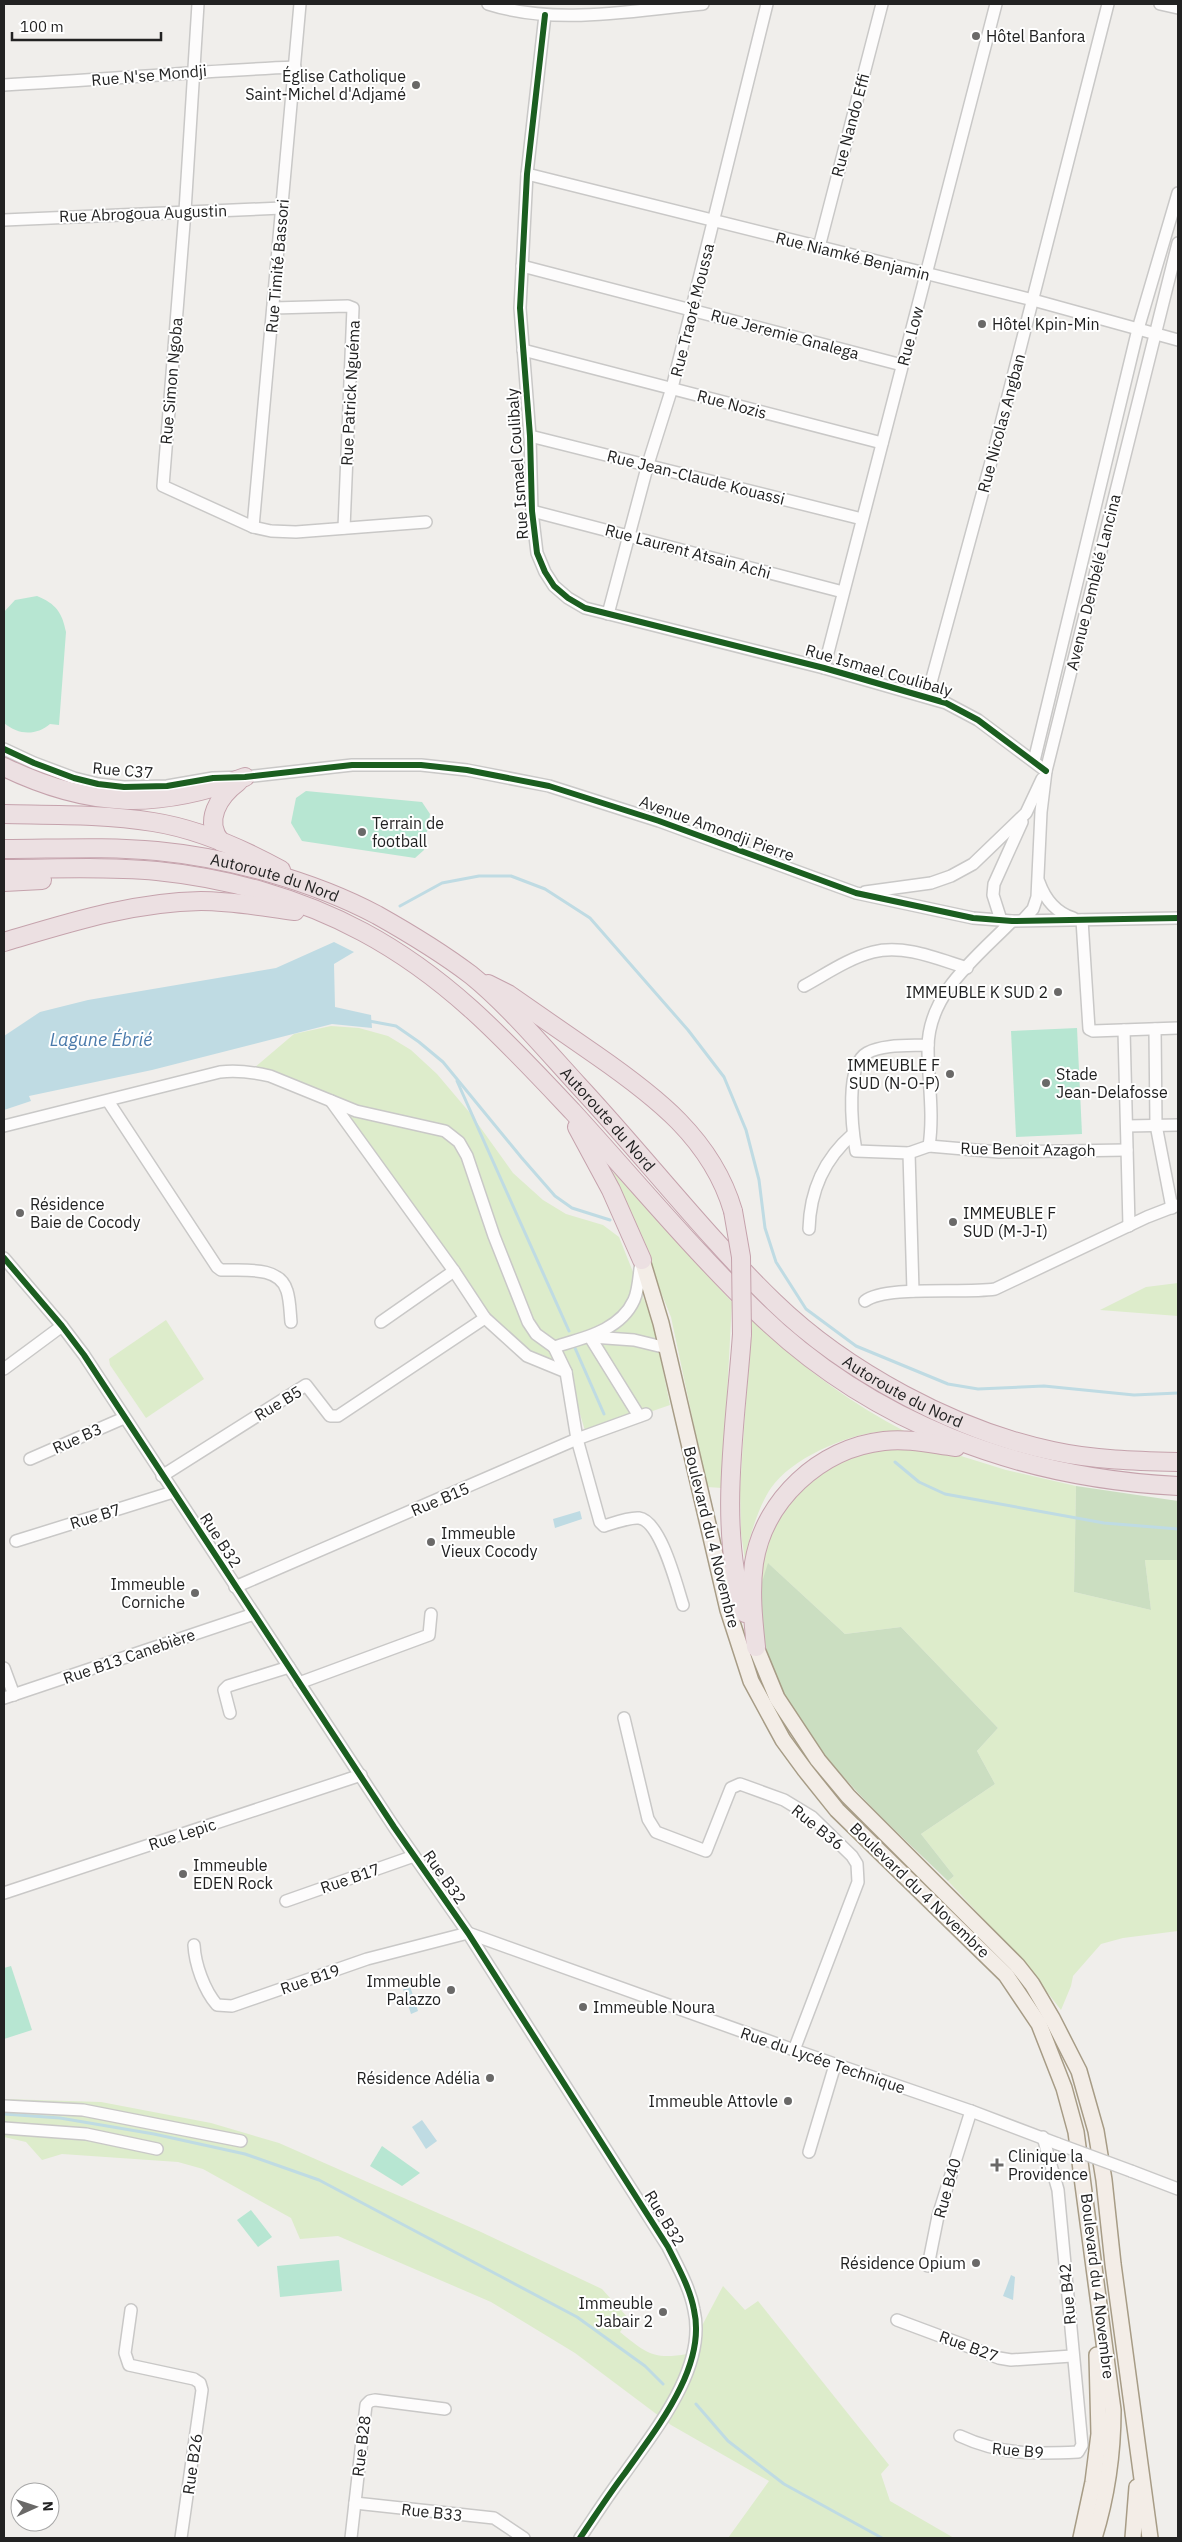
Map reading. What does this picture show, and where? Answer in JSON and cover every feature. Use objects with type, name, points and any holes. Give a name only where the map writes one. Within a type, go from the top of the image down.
[{"type":"highway","points":[[12,771],[69,792],[98,798],[130,801],[190,795],[246,777]]},
{"type":"highway","points":[[221,842],[215,834],[213,814],[225,795],[246,777]]},
{"type":"highway","points":[[4,814],[152,822],[192,831],[265,861],[312,887]]},
{"type":"highway","name":"Autoroute du Nord","points":[[4,849],[114,848],[191,855],[262,872],[312,887],[374,914],[472,976],[523,1026],[590,1098],[758,1285],[809,1333],[841,1356],[879,1380],[932,1408],[988,1432],[1054,1452],[1138,1461],[1178,1462]]},
{"type":"highway","name":"Autoroute du Nord","points":[[4,869],[117,869],[178,873],[222,881],[279,897],[361,931],[400,954],[456,993],[504,1038],[758,1314],[796,1347],[864,1395],[922,1426],[977,1449],[1051,1470],[1090,1478],[1178,1486]]},
{"type":"highway","points":[[4,882],[56,879],[117,869]]},
{"type":"highway","points":[[4,942],[92,916],[162,904],[201,901],[246,903],[330,917]]},
{"type":"highway","points":[[472,976],[508,994],[623,1074],[665,1107],[690,1132],[709,1157],[719,1175],[733,1211],[741,1257],[742,1334],[731,1490],[731,1533],[743,1607],[756,1647]]},
{"type":"highway","points":[[562,1100],[611,1190],[642,1260]]},
{"type":"highway","points":[[756,1647],[752,1589],[758,1547],[774,1512],[787,1492],[804,1475],[844,1452],[884,1440],[915,1441],[977,1449]]},
{"type":"main road","name":"Boulevard du 4 Novembre","points":[[642,1260],[667,1348],[728,1610],[751,1681],[784,1740],[837,1810],[1006,1975],[1039,2024],[1064,2088],[1076,2132],[1110,2386],[1113,2426],[1111,2457],[1103,2510],[1094,2538]]},
{"type":"main road","name":"Boulevard du 4 Novembre","points":[[756,1647],[777,1698],[818,1760],[848,1796],[1017,1965],[1032,1984],[1079,2071],[1096,2131],[1104,2180],[1113,2264],[1150,2538]]},
{"type":"main road","points":[[1081,2538],[1093,2482],[1100,2417],[1094,2266]]},
{"type":"main road","points":[[1110,2386],[1130,2384]]},
{"type":"main road","points":[[1133,2538],[1139,2451]]},
{"type":"street","name":"Rue Simon Ngoba","points":[[198,4],[185,211],[163,486],[253,527],[271,531],[296,532],[426,522]]},
{"type":"street","name":"Rue Timité Bassori","points":[[253,527],[300,4]]},
{"type":"street","points":[[488,4],[545,15],[587,9],[703,4]]},
{"type":"street","name":"Rue Traoré Moussa","points":[[608,614],[648,464],[672,388],[715,221],[767,4]]},
{"type":"street","name":"Rue Nando Effi","points":[[819,247],[882,4]]},
{"type":"street","name":"Rue Low","points":[[824,668],[996,4]]},
{"type":"street","name":"Rue Nicolas Angban","points":[[927,697],[1108,4]]},
{"type":"street","points":[[1160,4],[1178,8]]},
{"type":"street","name":"Rue Ismael Coulibaly","points":[[545,15],[527,174],[520,308],[530,436],[532,511],[537,553],[545,572],[554,586],[568,598],[585,608],[824,668],[927,697],[964,711],[1046,770]]},
{"type":"street","name":"Rue N'se Mondji","points":[[4,85],[116,79],[195,71],[295,67]]},
{"type":"street","name":"Rue Niamké Benjamin","points":[[527,174],[1032,300],[1178,340]]},
{"type":"street","points":[[1034,761],[1138,329],[1178,193]]},
{"type":"street","name":"Rue Abrogoua Augustin","points":[[4,220],[282,208]]},
{"type":"street","name":"Avenue Dembélé Lancina","points":[[929,1146],[932,1126],[928,1045],[935,1011],[940,999],[1012,920],[1033,909],[1037,897],[1037,875],[1046,770],[1178,243]]},
{"type":"street","name":"Rue Jeremie Gnalega","points":[[522,266],[902,365]]},
{"type":"street","name":"Rue Patrick Nguéma","points":[[273,308],[348,306],[352,308],[344,528]]},
{"type":"street","name":"Rue Nozis","points":[[523,350],[882,443]]},
{"type":"street","name":"Rue Jean-Claude Kouassi","points":[[530,436],[862,519]]},
{"type":"street","name":"Rue Laurent Atsain Achi","points":[[532,511],[843,592]]},
{"type":"street","name":"Rue C37","points":[[4,749],[54,771],[98,784],[124,787],[167,786],[213,778],[246,777]]},
{"type":"street","name":"Avenue Amondji Pierre","points":[[246,777],[352,765],[386,764],[421,765],[505,776],[549,786],[659,821],[856,893],[973,918],[1012,920],[1178,918]]},
{"type":"street","points":[[1012,920],[993,895],[994,884],[1046,770]]},
{"type":"street","points":[[856,893],[932,883],[951,876],[973,864],[988,852],[1026,814]]},
{"type":"street","points":[[1037,875],[1043,892],[1058,911],[1082,920],[1089,1029],[1093,1031],[1178,1028]]},
{"type":"street","points":[[804,986],[859,956],[889,949],[922,954],[967,968]]},
{"type":"street","points":[[865,1301],[872,1295],[913,1291],[968,1292],[995,1289],[1175,1206],[1156,1125],[1155,1029]]},
{"type":"street","points":[[1124,1030],[1129,1226]]},
{"type":"street","points":[[928,1045],[879,1049],[867,1053],[857,1062],[853,1075],[853,1134],[856,1151],[909,1153],[929,1146]]},
{"type":"street","points":[[4,1126],[220,1072],[237,1070],[270,1076],[331,1102],[378,1117],[445,1131],[460,1142],[467,1156],[494,1236],[528,1322],[536,1334],[554,1347],[566,1372],[577,1439],[602,1525],[638,1518],[644,1520],[654,1530],[665,1551],[684,1605]]},
{"type":"street","points":[[108,1101],[218,1267],[221,1270],[262,1272],[279,1278],[287,1291],[291,1322]]},
{"type":"street","points":[[331,1102],[454,1271],[485,1318],[527,1356],[566,1372]]},
{"type":"street","points":[[1126,1126],[1178,1124]]},
{"type":"street","points":[[809,1229],[810,1206],[815,1186],[839,1146],[853,1134]]},
{"type":"street","name":"Rue Benoit Azagoh","points":[[929,1146],[999,1152],[1127,1150]]},
{"type":"street","points":[[909,1153],[913,1291]]},
{"type":"street","name":"Rue B32","points":[[4,1258],[62,1326],[414,1856],[468,1933],[668,2247],[684,2280],[695,2311],[695,2344],[687,2372],[673,2402],[580,2538]]},
{"type":"street","points":[[554,1347],[590,1337],[607,1328],[626,1313],[635,1299],[642,1260]]},
{"type":"street","points":[[381,1322],[454,1271]]},
{"type":"street","name":"Rue B5","points":[[162,1476],[306,1385],[330,1416],[338,1416],[485,1318]]},
{"type":"street","points":[[4,1369],[62,1326]]},
{"type":"street","points":[[590,1337],[634,1340],[667,1348]]},
{"type":"street","name":"Rue B15","points":[[235,1587],[577,1439],[642,1415],[590,1337]]},
{"type":"street","name":"Rue B3","points":[[30,1459],[124,1418]]},
{"type":"street","name":"Rue B7","points":[[16,1540],[173,1492]]},
{"type":"street","name":"Rue B13 Canebière","points":[[9,1696],[254,1614]]},
{"type":"street","points":[[299,1683],[430,1635],[431,1614]]},
{"type":"street","points":[[230,1713],[224,1690],[228,1686],[289,1667]]},
{"type":"street","points":[[4,1668],[9,1696]]},
{"type":"street","name":"Rue B36","points":[[624,1718],[648,1820],[656,1832],[706,1851],[732,1788],[740,1784],[784,1800],[812,1817],[852,1856],[857,1864],[858,1882],[794,2050]]},
{"type":"street","name":"Rue Lepic","points":[[4,1893],[361,1775]]},
{"type":"street","name":"Rue B17","points":[[286,1901],[414,1856]]},
{"type":"street","name":"Rue du Lycée Technique","points":[[468,1933],[835,2065],[1043,2137],[1178,2189]]},
{"type":"street","name":"Rue B19","points":[[194,1945],[196,1959],[207,1989],[217,2006],[224,2007],[232,2006],[367,1959],[468,1933]]},
{"type":"street","points":[[809,2152],[835,2065]]},
{"type":"street","points":[[4,2106],[83,2110],[241,2141]]},
{"type":"street","name":"Rue B40","points":[[928,2266],[938,2216],[970,2111]]},
{"type":"street","points":[[4,2128],[86,2134],[157,2149]]},
{"type":"street","name":"Rue B42","points":[[1043,2137],[1058,2190],[1072,2356],[1082,2445],[1078,2452]]},
{"type":"street","name":"Rue B26","points":[[131,2310],[126,2353],[129,2365],[135,2368],[194,2379],[201,2386],[181,2538]]},
{"type":"street","name":"Rue B27","points":[[897,2320],[999,2358],[1011,2360],[1072,2356]]},
{"type":"street","name":"Rue B28","points":[[351,2538],[366,2406],[370,2401],[445,2410]]},
{"type":"street","name":"Rue B9","points":[[960,2436],[1002,2451],[1078,2452]]},
{"type":"street","name":"Rue B33","points":[[355,2503],[494,2518],[506,2528],[524,2538]]},
{"type":"green space","points":[[37,596],[49,602],[57,610],[66,632],[59,725],[50,724],[39,731],[21,732],[4,723],[4,612],[15,600]]},
{"type":"green space","name":"Terrain de football","points":[[306,791],[422,802],[430,814],[424,850],[415,858],[302,841],[291,823],[296,798]]},
{"type":"green space","points":[[331,1026],[359,1028],[388,1036],[411,1050],[437,1074],[470,1113],[513,1173],[543,1200],[566,1214],[603,1225],[619,1237],[653,1322],[670,1405],[586,1434],[568,1374],[532,1354],[494,1320],[433,1231],[334,1107],[247,1074],[294,1034]]},
{"type":"green space","name":"Stade Jean-Delafosse","points":[[1077,1028],[1082,1134],[1016,1137],[1011,1031]]},
{"type":"green space","points":[[612,1171],[732,1302],[722,1488],[707,1487],[671,1317]]},
{"type":"green space","points":[[1178,1283],[1178,1316],[1100,1310],[1146,1287]]},
{"type":"green space","points":[[751,1319],[805,1367],[824,1381],[864,1408],[906,1432],[879,1432],[851,1438],[820,1450],[792,1467],[771,1488],[762,1504],[751,1533],[745,1560],[741,1533],[740,1490]]},
{"type":"green space","points":[[166,1320],[204,1379],[146,1418],[110,1365],[109,1359]]},
{"type":"green space","points":[[886,1447],[948,1452],[1006,1470],[1076,1486],[1074,1592],[1151,1610],[1145,1560],[1178,1560],[1178,1931],[1123,1938],[1101,1944],[1073,1976],[1061,2010],[1023,1961],[948,1881],[954,1876],[921,1834],[995,1784],[977,1751],[998,1728],[901,1627],[845,1634],[769,1564],[760,1591],[760,1574],[764,1546],[777,1518],[797,1493],[822,1471],[836,1463],[858,1454]]},
{"type":"green space","points":[[1076,1486],[1178,1501],[1178,1560],[1145,1560],[1151,1610],[1074,1592]]},
{"type":"green space","points":[[768,1563],[845,1634],[901,1627],[998,1728],[977,1751],[995,1784],[921,1834],[954,1876],[948,1881],[886,1822],[854,1788],[824,1753],[797,1716],[776,1677],[763,1636],[760,1593]]},
{"type":"green space","points":[[11,1966],[32,2030],[4,2039],[4,1968]]},
{"type":"green space","points":[[4,2099],[101,2102],[211,2123],[279,2143],[481,2232],[602,2289],[629,2319],[620,2332],[650,2353],[666,2356],[687,2354],[723,2286],[745,2310],[758,2301],[889,2465],[881,2474],[890,2501],[954,2538],[728,2538],[769,2481],[671,2425],[575,2353],[491,2302],[338,2236],[300,2239],[291,2218],[203,2169],[178,2162],[62,2154],[42,2160],[26,2142],[4,2137]]},
{"type":"green space","points":[[382,2146],[420,2173],[402,2186],[370,2166]]},
{"type":"green space","points":[[251,2210],[272,2237],[258,2247],[237,2220]]},
{"type":"green space","points":[[339,2260],[342,2291],[280,2297],[277,2266]]},
{"type":"water","name":"Lagune Ébrié","points":[[334,942],[354,952],[334,964],[335,1007],[371,1015],[372,1028],[332,1024],[152,1070],[29,1096],[31,1101],[4,1110],[4,1036],[40,1012],[88,1000],[276,968]]},
{"type":"water","points":[[580,1511],[582,1519],[555,1528],[553,1519]]},
{"type":"water","points":[[410,1986],[418,2011],[411,2014],[403,1989]]},
{"type":"water","points":[[422,2120],[437,2141],[426,2149],[412,2127]]},
{"type":"water","points":[[1011,2275],[1015,2277],[1013,2300],[1003,2296]]},
{"type":"waterway","points":[[400,906],[442,883],[479,876],[511,876],[545,889],[590,918],[688,1030],[724,1077],[746,1130],[759,1180],[765,1228],[776,1262],[806,1309],[856,1346],[948,1384],[978,1389],[1044,1386],[1134,1395],[1178,1393]]},
{"type":"waterway","points":[[369,1021],[396,1026],[443,1062],[555,1196],[572,1208],[610,1220]]},
{"type":"waterway","points":[[457,1081],[569,1331]]},
{"type":"waterway","points":[[575,1348],[604,1414]]},
{"type":"waterway","points":[[895,1462],[919,1482],[945,1494],[1104,1523],[1178,1529]]},
{"type":"waterway","points":[[4,2114],[60,2118],[154,2134],[245,2154],[319,2180],[577,2317],[645,2366],[663,2384]]},
{"type":"waterway","points":[[696,2404],[728,2441],[784,2484],[882,2538]]},
{"type":"cycle path","points":[[545,15],[527,174],[520,308],[530,436],[532,511],[537,553],[545,572],[554,586],[568,598],[585,608],[824,668],[946,703],[978,720],[1046,771]]},
{"type":"cycle path","points":[[4,749],[74,778],[98,784],[124,787],[167,786],[213,778],[245,777],[352,765],[421,765],[467,770],[549,786],[659,821],[856,893],[973,918],[1012,921],[1178,918]]},
{"type":"cycle path","points":[[4,1258],[84,1355],[394,1827],[468,1933],[668,2247],[683,2278],[694,2310],[696,2332],[693,2353],[686,2375],[676,2396],[651,2437],[580,2538]]},
{"type":"place","name":"Hôtel Banfora","points":[[976,36]]},
{"type":"place","name":"Église Catholique Saint-Michel d'Adjamé","points":[[416,85]]},
{"type":"place","name":"Hôtel Kpin-Min","points":[[982,324]]},
{"type":"place","name":"Terrain de football","points":[[362,832]]},
{"type":"place","name":"IMMEUBLE K SUD 2","points":[[1058,992]]},
{"type":"place","name":"IMMEUBLE F SUD (N-O-P)","points":[[950,1074]]},
{"type":"place","name":"Stade Jean-Delafosse","points":[[1046,1083]]},
{"type":"place","name":"Résidence Baie de Cocody","points":[[20,1213]]},
{"type":"place","name":"IMMEUBLE F SUD (M-J-I)","points":[[953,1222]]},
{"type":"place","name":"Immeuble Vieux Cocody","points":[[431,1542]]},
{"type":"place","name":"Immeuble Corniche","points":[[195,1593]]},
{"type":"place","name":"Immeuble EDEN Rock","points":[[183,1874]]},
{"type":"place","name":"Immeuble Palazzo","points":[[451,1990]]},
{"type":"place","name":"Immeuble Noura","points":[[583,2007]]},
{"type":"place","name":"Résidence Adélia","points":[[490,2078]]},
{"type":"place","name":"Immeuble Attovle","points":[[788,2101]]},
{"type":"place","name":"Clinique la Providence","points":[[997,2165]]},
{"type":"place","name":"Résidence Opium","points":[[976,2263]]},
{"type":"place","name":"Immeuble Jabair 2","points":[[663,2312]]}]
